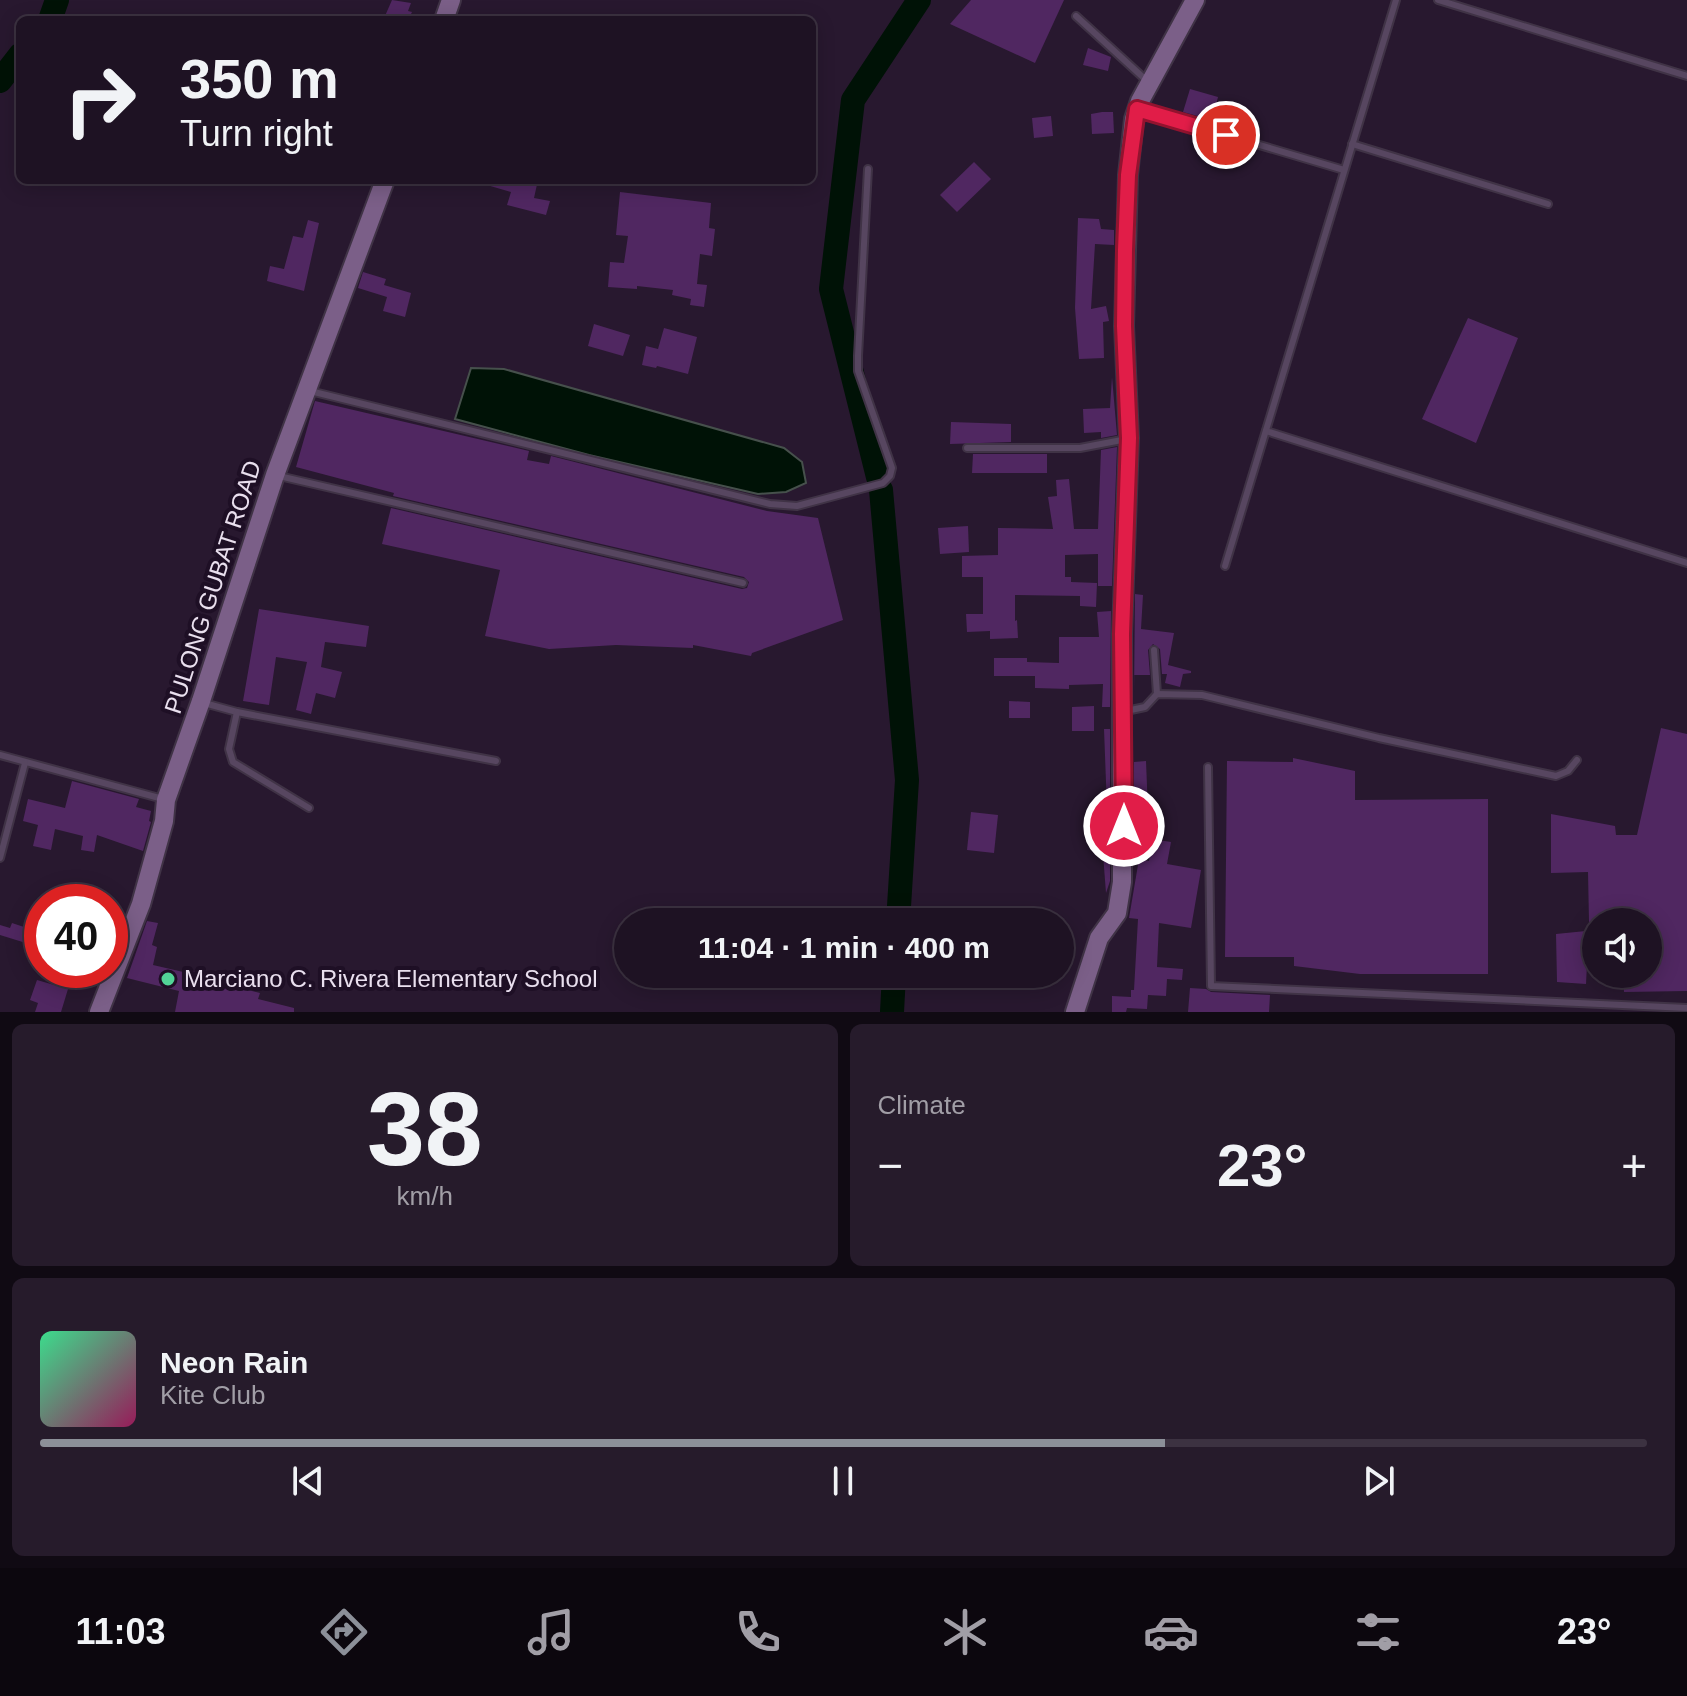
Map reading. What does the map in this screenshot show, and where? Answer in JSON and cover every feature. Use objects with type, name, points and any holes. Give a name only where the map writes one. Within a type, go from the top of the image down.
[{"type":"street","points":[[1075,1012],[1099,938],[1117,913],[1122,882],[1122,634],[1129,438],[1124,326],[1128,175],[1137,109],[1195,0]]},
{"type":"street","name":"PULONG GUBAT ROAD","points":[[99,1012],[141,904],[164,821],[166,800],[275,475],[384,184]]},
{"type":"lane","points":[[1225,566],[1396,0]]},
{"type":"lane","points":[[1438,0],[1687,76]]},
{"type":"lane","points":[[1076,16],[1149,83]]},
{"type":"lane","points":[[1137,109],[1344,170]]},
{"type":"lane","points":[[1352,144],[1548,204]]},
{"type":"lane","points":[[307,390],[770,504],[797,506],[883,483],[890,476],[892,468],[858,371],[868,169]]},
{"type":"lane","points":[[1266,431],[1687,563]]},
{"type":"lane","points":[[967,448],[1080,448],[1129,438]]},
{"type":"lane","points":[[275,475],[743,583]]},
{"type":"lane","points":[[1154,650],[1157,694]]},
{"type":"lane","points":[[1123,712],[1145,707],[1157,694],[1202,695],[1379,738],[1556,776],[1568,771],[1577,760]]},
{"type":"lane","points":[[201,701],[237,712],[496,761]]},
{"type":"lane","points":[[237,712],[229,749],[233,762],[309,808]]},
{"type":"lane","points":[[0,755],[166,800]]},
{"type":"lane","points":[[0,858],[25,763]]},
{"type":"lane","points":[[1208,767],[1211,986],[1687,1008]]},
{"type":"lane","points":[[1593,1012],[1594,1003]]},
{"type":"shaded area","points":[[471,368],[504,369],[784,448],[802,462],[806,483],[786,492],[758,494],[589,455],[455,419]]},
{"type":"building","points":[[392,0],[411,3],[410,16],[385,16]]},
{"type":"building","points":[[971,0],[1064,0],[1035,63],[950,24]]},
{"type":"building","points":[[1088,48],[1111,57],[1108,71],[1083,65]]},
{"type":"building","points":[[1190,89],[1218,97],[1212,120],[1183,112]]},
{"type":"building","points":[[1113,112],[1114,133],[1092,134],[1091,114]]},
{"type":"building","points":[[1051,116],[1053,136],[1034,138],[1032,118]]},
{"type":"building","points":[[974,162],[991,179],[957,212],[940,195]]},
{"type":"building","points":[[483,184],[537,184],[534,198],[550,201],[546,215],[507,205],[511,192]]},
{"type":"building","points":[[620,192],[711,203],[709,228],[715,229],[712,256],[700,254],[697,284],[707,285],[704,307],[690,305],[691,299],[672,295],[673,290],[608,287],[610,262],[624,263],[628,236],[616,235]]},
{"type":"building","points":[[1078,218],[1099,219],[1101,229],[1114,230],[1114,245],[1095,244],[1091,309],[1106,306],[1109,321],[1103,322],[1104,358],[1079,359],[1075,308]]},
{"type":"building","points":[[308,220],[319,223],[304,291],[267,281],[270,266],[284,269],[293,236],[303,238]]},
{"type":"building","points":[[363,272],[386,279],[384,285],[411,293],[405,317],[383,311],[387,297],[358,288]]},
{"type":"building","points":[[1468,318],[1518,338],[1476,443],[1422,419]]},
{"type":"building","points":[[594,324],[630,335],[623,356],[588,346]]},
{"type":"building","points":[[664,328],[697,337],[688,374],[642,365],[646,346],[658,349]]},
{"type":"building","points":[[1112,377],[1117,435],[1101,438],[1101,432],[1084,433],[1083,409],[1110,408]]},
{"type":"building","points":[[315,401],[529,451],[527,460],[549,464],[551,456],[767,511],[818,518],[843,620],[752,653],[751,656],[693,645],[693,648],[616,645],[549,649],[485,636],[500,570],[382,544],[391,508],[742,589],[747,588],[749,582],[744,577],[393,496],[394,493],[296,467]]},
{"type":"building","points":[[951,422],[1011,424],[1011,442],[950,444]]},
{"type":"building","points":[[1117,447],[1112,586],[1098,586],[1098,554],[1065,555],[1065,577],[1071,577],[1071,582],[1097,583],[1096,607],[1080,606],[1080,596],[1015,595],[1018,638],[990,639],[990,631],[967,632],[966,614],[983,614],[983,577],[962,577],[962,556],[998,555],[998,528],[1053,529],[1048,497],[1057,496],[1056,480],[1069,479],[1074,529],[1098,529],[1101,450]]},
{"type":"building","points":[[973,454],[1047,454],[1047,473],[972,473]]},
{"type":"building","points":[[968,526],[969,552],[940,554],[938,528]]},
{"type":"building","points":[[1135,594],[1143,595],[1141,629],[1174,633],[1168,665],[1191,673],[1183,674],[1180,687],[1165,683],[1167,674],[1162,674],[1160,649],[1153,644],[1148,650],[1150,675],[1134,675]]},
{"type":"building","points":[[259,609],[369,626],[366,647],[325,642],[321,667],[342,672],[335,698],[316,693],[311,714],[296,710],[307,662],[276,657],[269,705],[243,701]]},
{"type":"building","points":[[1111,611],[1110,707],[1102,707],[1103,684],[1069,685],[1069,689],[1035,688],[1035,676],[994,676],[994,658],[1027,658],[1027,662],[1059,663],[1059,637],[1099,637],[1097,612]]},
{"type":"building","points":[[1009,701],[1030,702],[1030,718],[1009,718]]},
{"type":"building","points":[[1094,706],[1094,731],[1072,731],[1072,707]]},
{"type":"building","points":[[1661,728],[1687,734],[1687,991],[1624,992],[1624,988],[1662,988],[1662,908],[1589,908],[1588,872],[1551,873],[1551,814],[1615,826],[1616,835],[1637,835]]},
{"type":"building","points":[[1104,729],[1110,729],[1110,881],[1106,893],[1103,854],[1105,827],[1102,827],[1107,809]]},
{"type":"building","points":[[1293,758],[1355,771],[1355,800],[1488,799],[1488,974],[1360,974],[1294,966],[1294,957],[1225,957],[1227,761],[1293,762]]},
{"type":"building","points":[[1146,761],[1149,836],[1134,836],[1134,762]]},
{"type":"building","points":[[72,781],[139,799],[136,807],[151,811],[143,851],[97,835],[94,852],[81,850],[83,836],[55,829],[51,850],[33,846],[38,825],[23,821],[28,799],[65,808]]},
{"type":"building","points":[[971,812],[998,815],[994,853],[967,850]]},
{"type":"building","points":[[1152,839],[1171,842],[1167,864],[1201,870],[1191,928],[1159,923],[1157,967],[1183,969],[1182,980],[1167,979],[1166,996],[1148,995],[1147,1009],[1127,1008],[1126,1012],[1112,1012],[1112,996],[1131,997],[1131,990],[1134,990],[1138,919],[1129,918],[1139,859],[1149,861]]},
{"type":"building","points":[[147,921],[158,923],[152,945],[157,947],[153,965],[214,976],[213,981],[260,993],[258,999],[294,1008],[294,1012],[175,1012],[179,991],[128,978]]},
{"type":"building","points":[[12,923],[24,927],[24,942],[0,935],[0,925],[10,928]]},
{"type":"building","points":[[1582,931],[1582,984],[1557,982],[1556,934]]},
{"type":"building","points":[[34,988],[68,989],[61,1012],[35,1012],[38,1003],[30,1000]]},
{"type":"building","points":[[1190,988],[1270,995],[1269,1012],[1188,1012]]},
{"type":"waterway","points":[[51,16],[57,0]]},
{"type":"waterway","points":[[878,477],[831,289],[853,100],[919,0]]},
{"type":"waterway","points":[[0,81],[16,60]]},
{"type":"waterway","points":[[881,490],[907,780],[899,908]]},
{"type":"waterway","points":[[892,1012],[893,988]]},
{"type":"place","name":"Marciano C. Rivera Elementary School","points":[[168,979]]},
{"type":"route","points":[[1124,826],[1122,634],[1129,438],[1124,326],[1125,250],[1134,119],[1137,109],[1226,135]]}]
